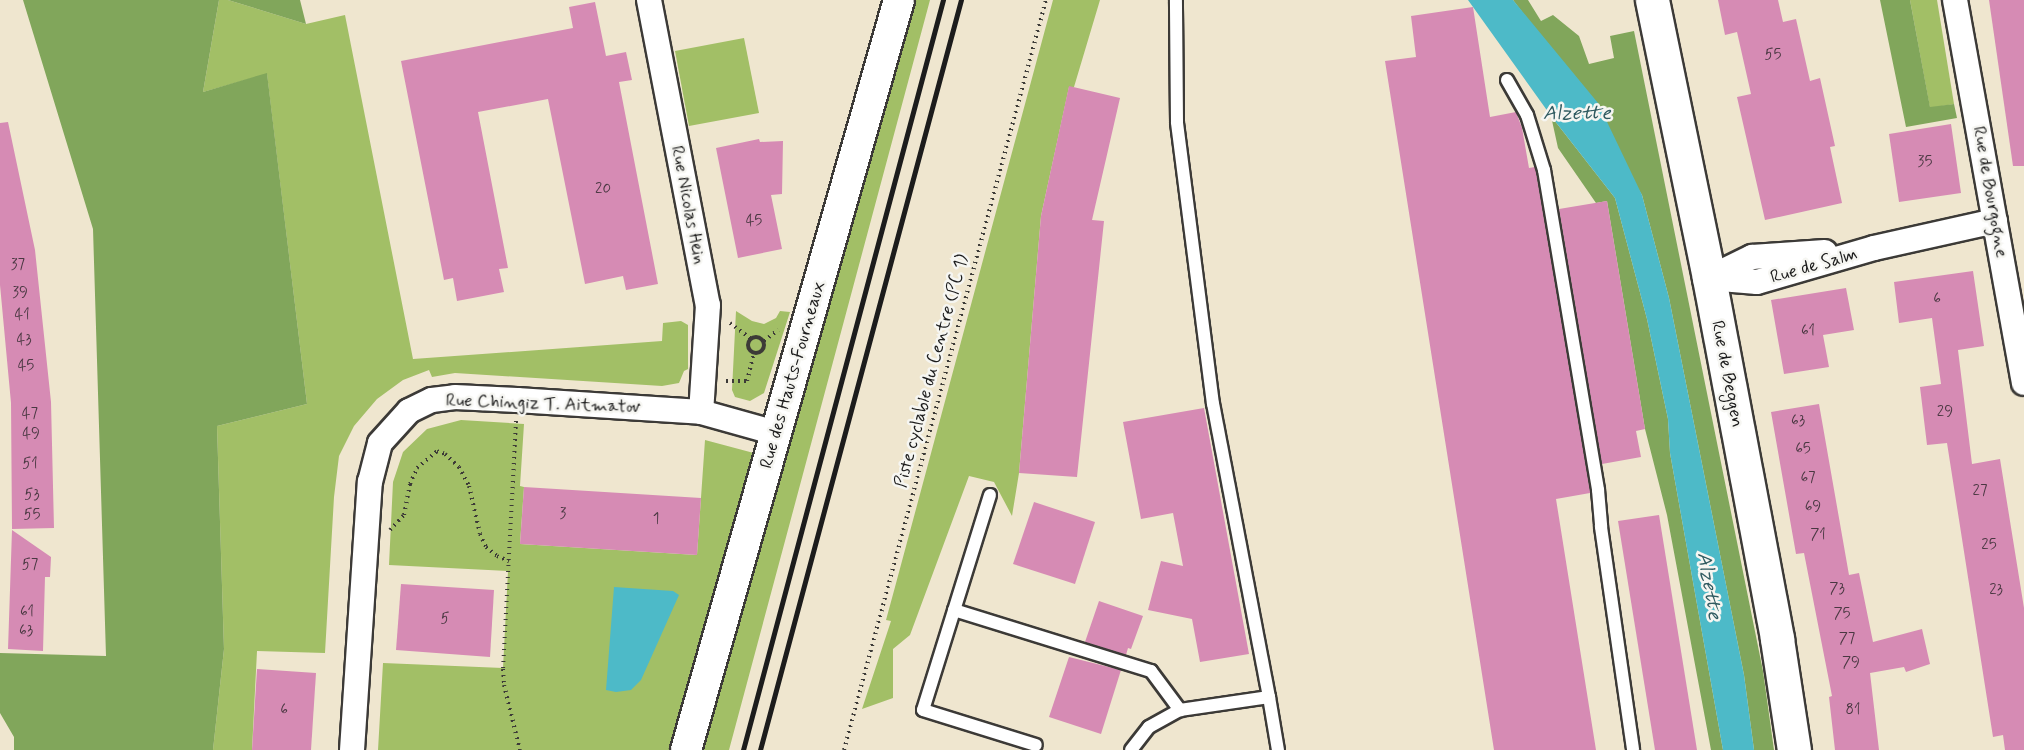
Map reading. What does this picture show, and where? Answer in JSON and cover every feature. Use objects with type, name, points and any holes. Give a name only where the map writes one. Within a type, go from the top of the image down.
[{"type":"main road","name":"Rue de Beggen","points":[[1652,0],[1709,278],[1778,639],[1794,750]]},
{"type":"street","name":"Rue Nicolas Hein","points":[[649,0],[708,306],[702,412]]},
{"type":"street","name":"Rue des Hauts-Fourneaux","points":[[686,750],[899,0]]},
{"type":"street","name":"Rue de Bourgogne","points":[[1955,0],[2024,383]]},
{"type":"street","name":"Rue de Salm","points":[[1709,278],[1757,282],[1874,248],[1995,222]]},
{"type":"street","name":"Rue Chingiz T. Aitmatov","points":[[352,750],[370,482],[380,443],[409,411],[432,400],[455,397],[518,400],[702,412],[776,433]]},
{"type":"lane","points":[[1176,0],[1177,122],[1212,393],[1278,750]]},
{"type":"lane","points":[[1507,80],[1527,115],[1545,170],[1598,490],[1601,527],[1633,750]]},
{"type":"lane","points":[[990,495],[923,710],[1036,745]]},
{"type":"lane","points":[[954,610],[1151,671],[1180,710]]},
{"type":"lane","points":[[1131,750],[1149,727],[1180,710],[1269,697]]},
{"type":"path","name":"Piste cyclable du Centre (PC 1)","points":[[844,750],[1046,0]]},
{"type":"path","points":[[753,338],[760,338],[765,344],[764,350],[754,353],[748,349],[748,343],[753,338]]},
{"type":"path","points":[[704,380],[747,381],[754,353]]},
{"type":"path","points":[[518,400],[502,669],[520,750]]},
{"type":"path","points":[[367,530],[390,531],[398,525],[404,515],[410,484],[417,468],[437,451],[445,454],[459,467],[469,486],[480,534],[486,547],[497,556],[509,561]]},
{"type":"green space","points":[[23,0],[219,0],[203,92],[267,73],[307,404],[217,426],[224,649],[213,750],[14,750],[14,737],[0,713],[0,653],[106,656],[93,229]]},
{"type":"green space","points":[[219,0],[228,0],[306,24],[345,15],[413,359],[662,341],[663,323],[681,321],[688,325],[688,369],[684,371],[679,383],[662,386],[455,373],[432,377],[429,370],[403,380],[377,399],[354,426],[339,456],[334,497],[325,653],[257,651],[252,750],[213,750],[224,649],[217,426],[307,404],[267,74],[203,92]]},
{"type":"green space","points":[[228,0],[300,0],[306,24]]},
{"type":"green space","points":[[899,0],[930,0],[729,750],[378,750],[383,663],[503,668],[508,571],[389,565],[393,482],[403,452],[427,429],[461,420],[524,424],[520,486],[524,487],[520,544],[697,555],[705,440],[769,457]]},
{"type":"green space","points":[[1053,0],[1100,0],[1074,87],[1069,87],[1041,216],[1019,473],[1012,516],[994,482],[969,476],[910,635],[893,649],[893,698],[862,709],[891,621],[886,620]]},
{"type":"green space","points":[[1513,0],[1528,0],[1541,21],[1553,15],[1579,36],[1589,64],[1614,58],[1610,36],[1634,31],[1763,671],[1774,750],[1754,750],[1744,675],[1669,298],[1642,195],[1533,26]]},
{"type":"green space","points":[[1880,0],[1910,0],[1930,107],[1954,104],[1957,118],[1906,127]]},
{"type":"green space","points":[[1910,0],[1937,0],[1954,104],[1930,108]]},
{"type":"green space","points":[[744,38],[759,113],[689,126],[675,51]]},
{"type":"green space","points":[[1551,116],[1615,198],[1647,319],[1668,419],[1670,453],[1723,750],[1711,750],[1667,515],[1645,429],[1607,201],[1596,203],[1558,148]]},
{"type":"green space","points":[[736,311],[752,321],[764,324],[776,318],[780,311],[790,312],[764,393],[750,401],[735,397],[732,390]]},
{"type":"water","name":"Alzette","points":[[1468,0],[1513,0],[1598,103],[1642,195],[1669,298],[1744,675],[1754,750],[1723,750],[1670,453],[1668,419],[1647,319],[1615,198],[1551,116]]},
{"type":"water","points":[[614,587],[673,591],[679,595],[641,680],[631,690],[616,692],[606,690]]},
{"type":"building","points":[[1718,0],[1778,0],[1783,22],[1796,19],[1810,81],[1820,78],[1835,146],[1830,147],[1842,203],[1765,220],[1737,97],[1751,94],[1737,32],[1725,35]]},
{"type":"building","points":[[1989,0],[2024,0],[2024,166],[2013,166]]},
{"type":"building","points":[[595,2],[606,56],[626,52],[632,80],[619,82],[658,284],[626,290],[623,276],[585,284],[548,99],[478,112],[508,268],[499,269],[504,292],[457,301],[453,278],[444,280],[401,61],[573,28],[569,7]]},
{"type":"building","points":[[1473,7],[1490,117],[1516,112],[1522,128],[1529,168],[1535,167],[1590,491],[1590,493],[1556,499],[1596,750],[1494,750],[1385,61],[1416,57],[1411,16]]},
{"type":"building","points":[[1069,86],[1120,98],[1092,220],[1104,221],[1077,477],[1019,473],[1041,216]]},
{"type":"building","points":[[8,122],[35,250],[51,402],[54,528],[12,529],[11,403],[0,285],[0,123]]},
{"type":"building","points":[[1951,124],[1961,193],[1899,202],[1889,134]]},
{"type":"building","points":[[759,139],[760,142],[783,141],[782,194],[771,195],[782,249],[738,258],[716,148]]},
{"type":"building","points":[[1607,201],[1645,429],[1636,431],[1641,457],[1602,464],[1559,209]]},
{"type":"building","points":[[1973,271],[1984,346],[1958,350],[1972,464],[2000,459],[2024,608],[2024,750],[2005,750],[2003,735],[1993,737],[1947,443],[1927,445],[1920,387],[1941,384],[1932,318],[1899,323],[1894,282]]},
{"type":"building","points":[[1846,288],[1854,330],[1823,335],[1829,367],[1784,374],[1771,300]]},
{"type":"building","points":[[1819,404],[1849,575],[1859,573],[1873,642],[1922,629],[1930,664],[1906,672],[1904,667],[1870,673],[1879,750],[1835,750],[1829,697],[1832,696],[1804,553],[1796,554],[1771,412]]},
{"type":"building","points":[[1204,408],[1249,654],[1200,662],[1192,619],[1148,610],[1161,561],[1183,566],[1173,513],[1141,519],[1123,422]]},
{"type":"building","points":[[524,487],[701,498],[697,555],[520,544]]},
{"type":"building","points":[[1034,502],[1095,522],[1075,584],[1013,564]]},
{"type":"building","points":[[1659,515],[1697,750],[1655,750],[1618,521]]},
{"type":"building","points":[[12,530],[51,557],[50,577],[45,577],[43,651],[8,649]]},
{"type":"building","points":[[401,584],[494,590],[490,657],[396,650]]},
{"type":"building","points":[[1099,601],[1143,616],[1131,649],[1128,648],[1126,655],[1085,642]]},
{"type":"building","points":[[1069,657],[1121,670],[1101,734],[1049,717]]},
{"type":"building","points":[[257,669],[316,673],[311,750],[252,750]]},
{"type":"railway","points":[[743,750],[943,0]]},
{"type":"railway","points":[[760,750],[961,0]]}]
